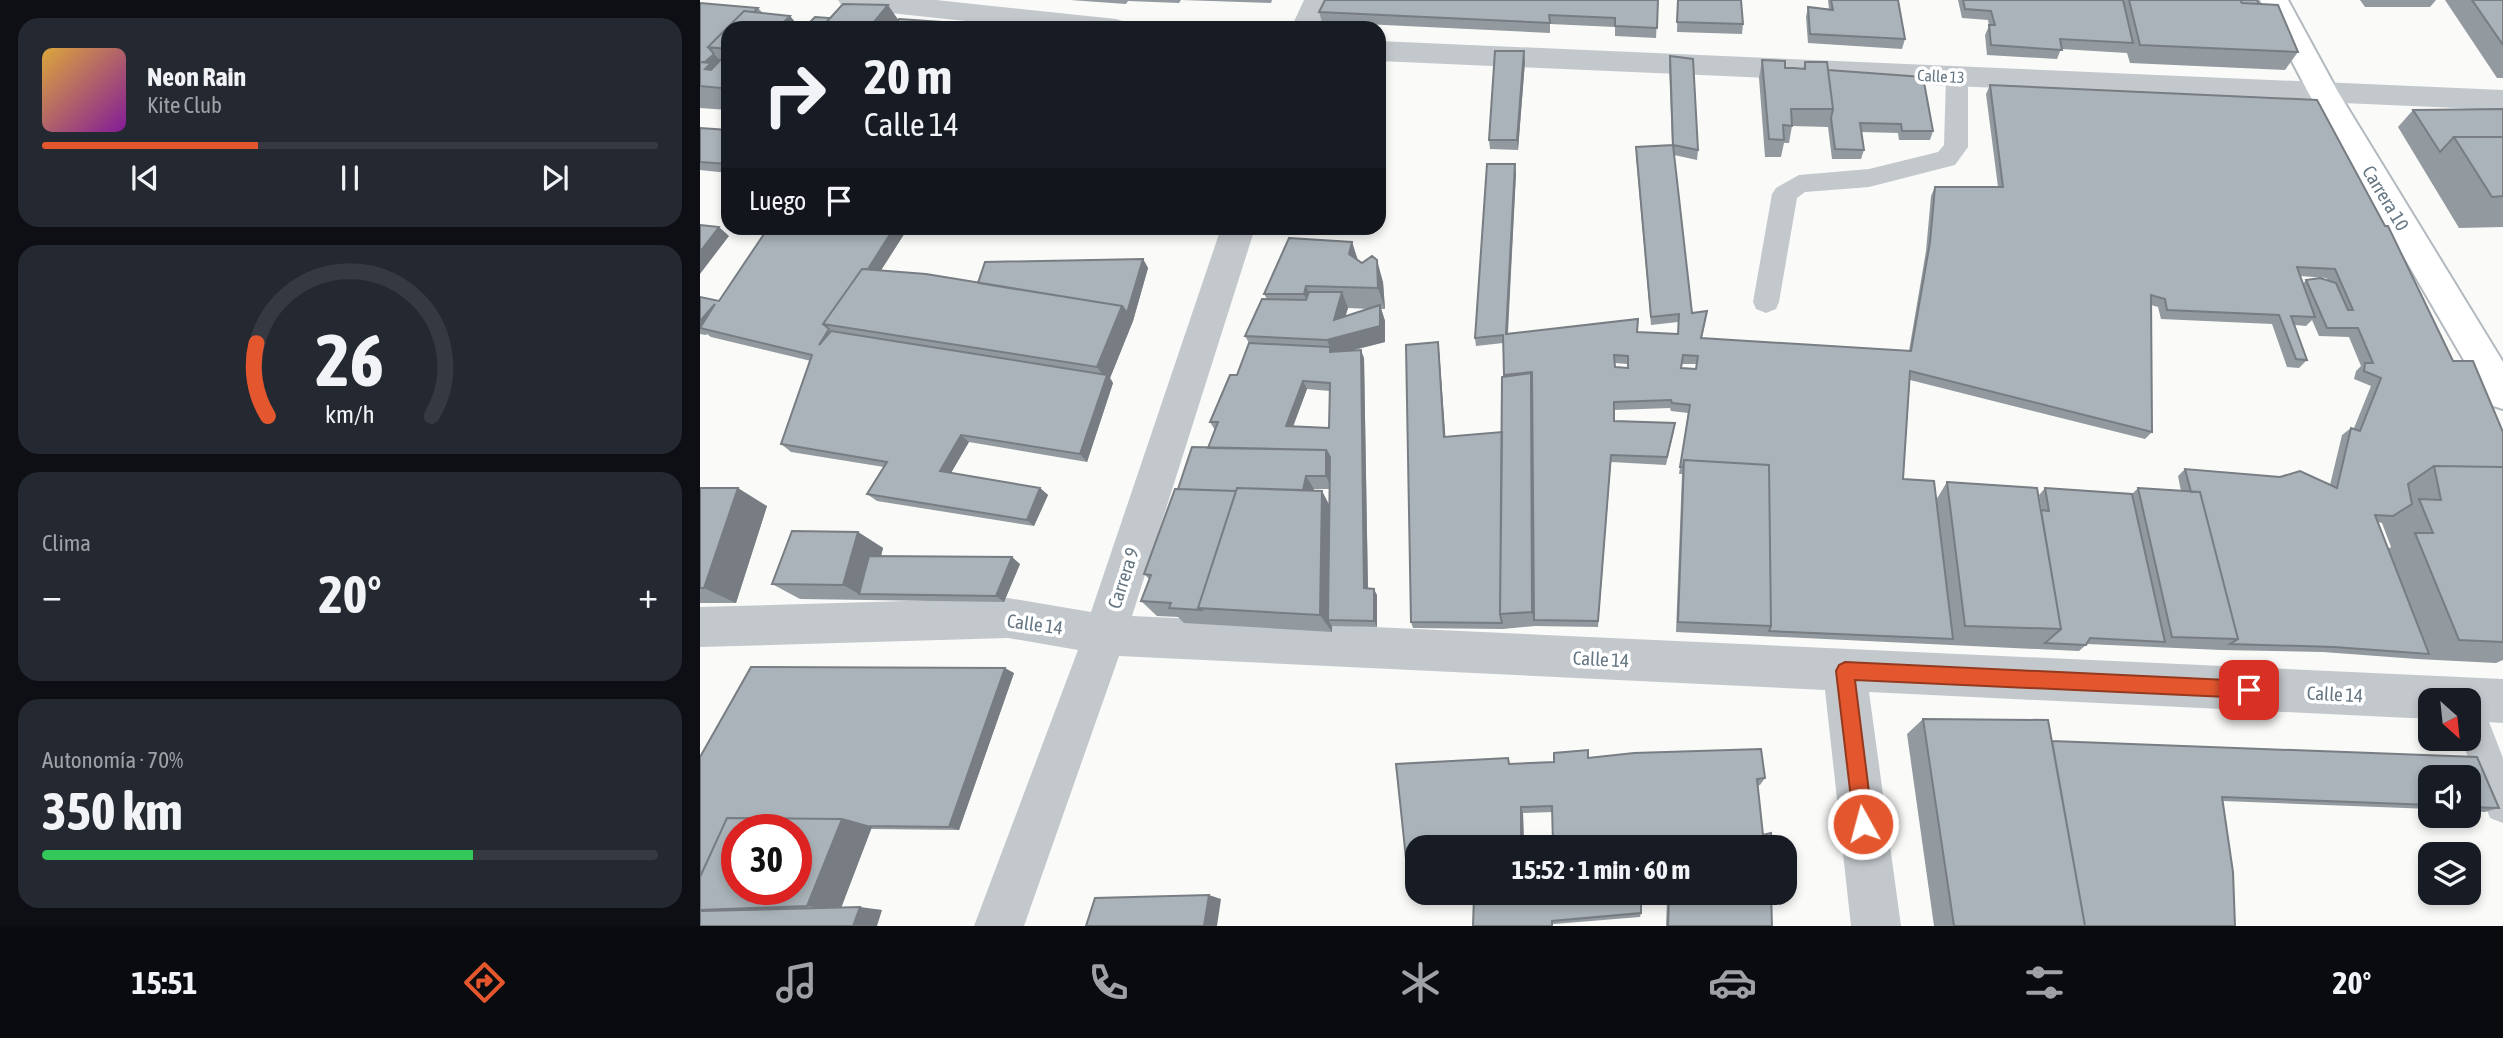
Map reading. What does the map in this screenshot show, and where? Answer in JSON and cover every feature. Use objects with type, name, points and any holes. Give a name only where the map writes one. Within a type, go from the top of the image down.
[{"type":"street","points":[[852,0],[1050,21]]},
{"type":"street","points":[[1308,21],[1318,0]]},
{"type":"street","name":"Carrera 10","points":[[2274,0],[2323,92],[2503,394]]},
{"type":"street","name":"Calle 13","points":[[1386,51],[2503,100]]},
{"type":"street","name":"Carrera 9","points":[[999,926],[1105,635],[1236,235]]},
{"type":"street","name":"Calle 14","points":[[700,627],[1008,618],[1105,635],[2418,698]]},
{"type":"street","points":[[1845,671],[1876,926]]},
{"type":"street","name":"Calle 14","points":[[2482,700],[2503,701]]},
{"type":"lane","points":[[1766,302],[1785,194],[1799,184],[1869,178],[1946,159],[1956,147],[1957,77],[1963,77]]},
{"type":"lane","points":[[2482,748],[2503,805]]},
{"type":"building","points":[[1325,0],[1658,0],[1657,28],[1615,26],[1615,18],[1549,15],[1550,23],[1319,12]]},
{"type":"building","points":[[1678,0],[1741,0],[1743,24],[1677,22]]},
{"type":"building","points":[[1831,0],[1898,0],[1905,39],[1810,34],[1808,7],[1833,10]]},
{"type":"building","points":[[1963,0],[2123,0],[2133,43],[2060,39],[2062,50],[1991,45],[1989,25],[1995,25],[1991,11],[1965,9]]},
{"type":"building","points":[[2129,0],[2240,0],[2242,3],[2278,5],[2298,52],[2140,45]]},
{"type":"building","points":[[2240,0],[2257,0],[2259,4],[2242,3]]},
{"type":"building","points":[[2472,0],[2503,0],[2503,45]]},
{"type":"building","points":[[700,3],[758,8],[754,12],[744,11],[734,21],[721,21],[721,34],[708,47],[714,54],[705,62],[700,62]]},
{"type":"building","points":[[843,4],[888,5],[875,21],[827,21]]},
{"type":"building","points":[[744,11],[790,16],[785,21],[734,21]]},
{"type":"building","points":[[815,17],[830,18],[827,21],[811,21]]},
{"type":"building","points":[[721,34],[721,48],[708,47]]},
{"type":"building","points":[[1495,51],[1524,51],[1517,140],[1489,140]]},
{"type":"building","points":[[1670,56],[1693,59],[1698,150],[1673,145]]},
{"type":"building","points":[[721,59],[721,88],[700,86],[700,62],[711,63],[705,69],[711,70]]},
{"type":"building","points":[[1762,60],[1785,61],[1785,68],[1805,69],[1805,62],[1827,62],[1833,109],[1791,109],[1792,126],[1783,125],[1784,140],[1769,139]]},
{"type":"building","points":[[1828,70],[1923,77],[1933,131],[1902,131],[1901,124],[1860,123],[1864,150],[1835,149]]},
{"type":"building","points":[[1990,85],[2317,100],[2385,226],[2388,226],[2453,361],[2473,361],[2503,432],[2503,467],[2434,466],[2408,484],[2412,504],[2393,516],[2375,515],[2429,654],[2334,647],[2230,644],[2238,639],[2200,492],[2191,492],[2185,469],[2280,477],[2300,471],[2337,488],[2351,428],[2360,431],[2381,378],[2364,371],[2365,363],[2373,363],[2358,328],[2327,328],[2306,280],[2320,278],[2336,283],[2348,310],[2353,310],[2335,269],[2297,267],[2315,317],[2291,316],[2307,360],[2296,359],[2279,315],[2167,310],[2165,299],[2151,295],[2152,432],[1910,371],[1903,479],[1934,481],[1953,639],[1769,631],[1769,465],[1684,460],[1683,467],[1680,467],[1690,405],[1672,403],[1671,400],[1614,402],[1614,421],[1675,423],[1667,457],[1611,455],[1598,621],[1534,620],[1532,372],[1504,375],[1503,335],[1475,338],[1487,164],[1515,164],[1506,334],[1638,319],[1637,332],[1678,334],[1679,314],[1651,317],[1636,147],[1673,145],[1692,313],[1707,311],[1701,338],[1911,351],[1930,242],[1935,187],[2003,187]],"holes":[[[1614,355],[1628,356],[1628,368],[1615,367]],[[1683,355],[1698,356],[1696,369],[1681,368]]]},
{"type":"building","points":[[2503,109],[2503,137],[2454,137],[2440,152],[2413,110]]},
{"type":"building","points":[[700,128],[721,130],[721,164],[700,162]]},
{"type":"building","points":[[2454,137],[2503,137],[2503,196],[2492,197]]},
{"type":"building","points":[[700,225],[719,227],[700,252]]},
{"type":"building","points":[[763,235],[890,235],[868,269],[862,269],[823,324],[829,329],[819,345],[831,331],[1107,375],[1080,454],[961,435],[940,471],[1040,488],[1027,520],[867,494],[887,462],[781,444],[812,355],[700,328],[715,304],[700,321],[700,297],[719,301]]},
{"type":"building","points":[[1289,238],[1352,242],[1349,254],[1362,263],[1372,256],[1377,260],[1378,288],[1306,286],[1304,294],[1264,294]]},
{"type":"building","points":[[1143,259],[1127,313],[1122,306],[978,283],[985,262]]},
{"type":"building","points":[[862,269],[926,274],[1122,306],[1097,367],[823,324]]},
{"type":"building","points":[[1309,292],[1342,292],[1334,320],[1380,305],[1380,326],[1327,340],[1245,336],[1262,299],[1306,300]]},
{"type":"building","points":[[1438,342],[1444,437],[1502,432],[1502,623],[1411,622],[1406,345]]},
{"type":"building","points":[[1249,343],[1330,347],[1330,352],[1361,350],[1364,588],[1374,589],[1374,621],[1328,620],[1330,457],[1326,450],[1208,448],[1218,422],[1210,422],[1230,375],[1237,375]],"holes":[[[1303,381],[1330,383],[1329,428],[1286,426]]]},
{"type":"building","points":[[1531,373],[1532,612],[1500,614],[1502,377]]},
{"type":"building","points":[[1192,447],[1326,450],[1326,476],[1306,476],[1303,490],[1178,489]]},
{"type":"building","points":[[1684,460],[1769,465],[1771,626],[1678,622]]},
{"type":"building","points":[[2434,466],[2503,467],[2503,642],[2459,640],[2415,533],[2433,533],[2419,499],[2441,500]]},
{"type":"building","points":[[1947,482],[2037,488],[2061,629],[1965,626]]},
{"type":"building","points":[[700,488],[738,488],[704,588],[700,588]]},
{"type":"building","points":[[1237,488],[1322,491],[1320,615],[1198,608]]},
{"type":"building","points":[[2045,488],[2132,494],[2165,642],[2090,638],[2086,645],[2045,643],[2061,629],[2041,510],[2049,511]]},
{"type":"building","points":[[2138,488],[2200,492],[2238,639],[2172,637]]},
{"type":"building","points":[[1175,489],[1236,491],[1198,608],[1201,610],[1169,608],[1171,603],[1141,601],[1151,575],[1144,574]]},
{"type":"building","points":[[792,531],[858,532],[843,585],[772,584]]},
{"type":"building","points":[[869,556],[1012,557],[996,596],[859,594]]},
{"type":"building","points":[[751,667],[1005,668],[949,827],[867,826],[842,819],[812,819],[812,814],[721,814],[721,831],[700,877],[700,757]]},
{"type":"building","points":[[1923,719],[2048,720],[2085,926],[1954,926]]},
{"type":"building","points":[[2052,741],[2477,757],[2480,765],[2418,765],[2418,805],[2222,797],[2233,872],[2235,926],[2085,926]]},
{"type":"building","points":[[1761,749],[1765,778],[1757,779],[1763,835],[1553,835],[1552,806],[1521,807],[1521,835],[1405,835],[1405,849],[1396,764],[1508,758],[1509,764],[1554,762],[1554,753],[1588,750],[1588,758],[1634,753]]},
{"type":"building","points":[[2481,766],[2499,808],[2481,807]]},
{"type":"building","points":[[812,819],[842,819],[812,894]]},
{"type":"building","points":[[721,831],[721,905],[807,905],[807,906],[700,910],[700,877]]},
{"type":"building","points":[[1209,895],[1204,926],[1086,926],[1095,898]]},
{"type":"building","points":[[1474,905],[1641,905],[1641,913],[1552,921],[1552,926],[1473,926]]},
{"type":"building","points":[[1669,905],[1771,905],[1772,926],[1668,926]]},
{"type":"building","points":[[860,907],[853,926],[700,926],[700,911]]},
{"type":"route","points":[[1863,824],[1845,671],[2249,690]]}]
